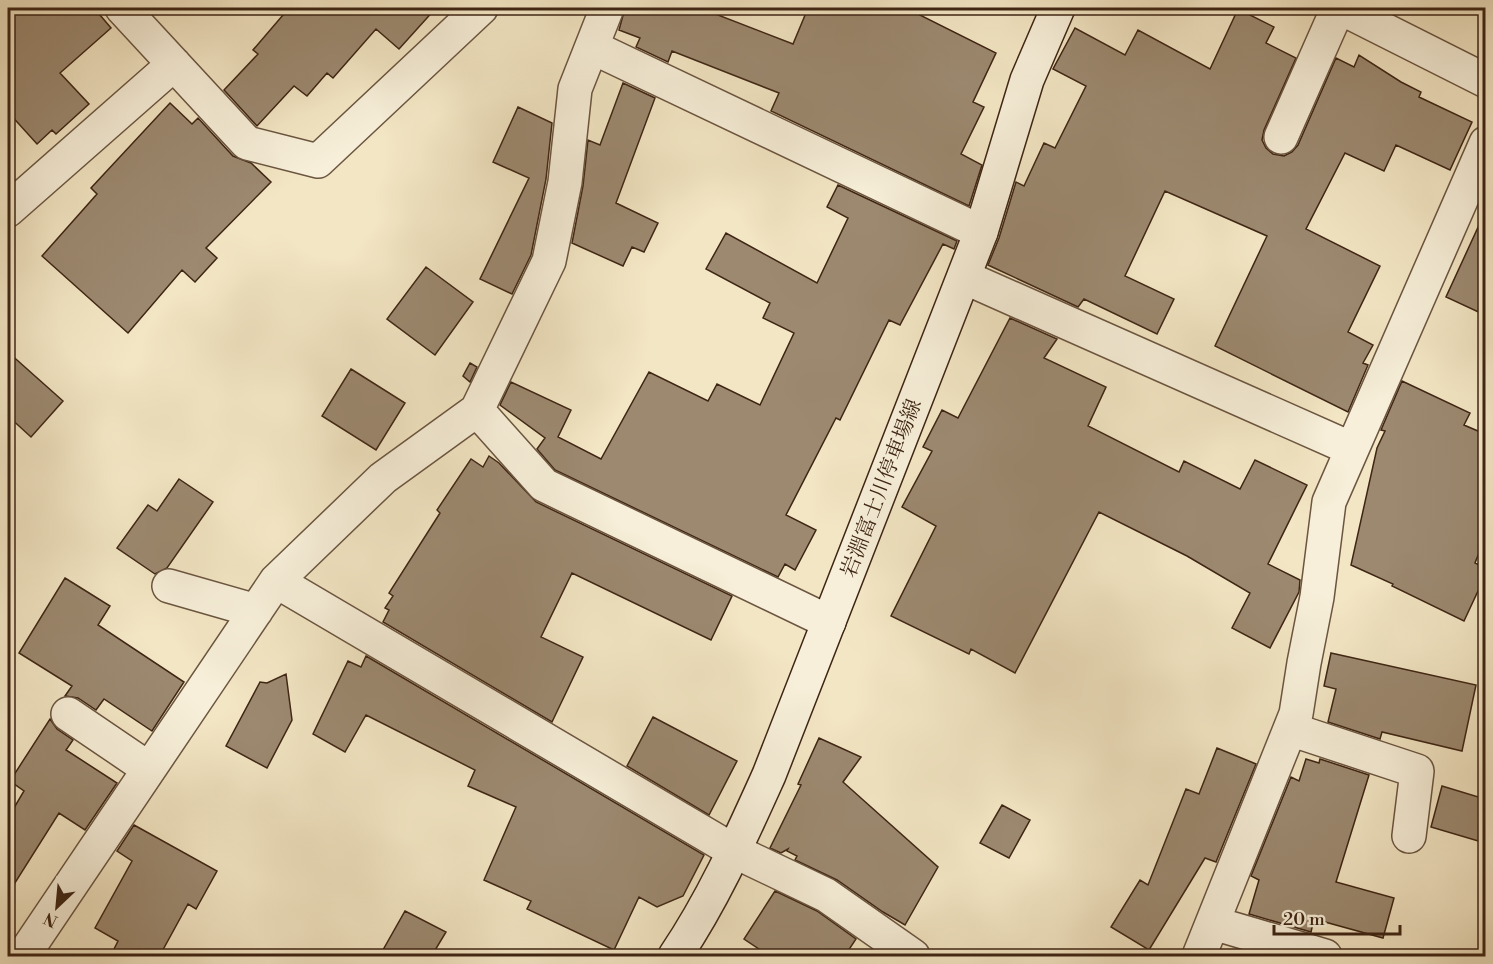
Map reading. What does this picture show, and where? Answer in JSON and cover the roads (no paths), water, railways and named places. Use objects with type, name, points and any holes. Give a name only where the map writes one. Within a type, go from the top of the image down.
[{"type":"street","points":[[122,8],[247,143],[318,161],[481,8]]},
{"type":"street","points":[[23,957],[276,581],[383,478],[477,410],[549,261],[565,182],[575,89],[608,8]]},
{"type":"street","name":"岩淵富士川停車場線","points":[[675,957],[698,922],[769,775],[981,232],[1027,80],[1058,8]]},
{"type":"street","points":[[1281,137],[1340,8],[1485,81]]},
{"type":"street","points":[[592,46],[981,232]]},
{"type":"street","points":[[8,210],[174,64]]},
{"type":"street","points":[[1199,957],[1296,714],[1317,597],[1329,502],[1485,143]]},
{"type":"street","points":[[964,277],[1352,449]]},
{"type":"street","points":[[477,410],[544,485],[829,622]]},
{"type":"street","points":[[276,581],[734,851],[826,895],[913,957]]},
{"type":"street","points":[[169,586],[256,611]]},
{"type":"street","points":[[68,714],[149,769]]},
{"type":"street","points":[[1290,729],[1417,771],[1409,836]]},
{"type":"street","points":[[1213,923],[1325,957]]}]
